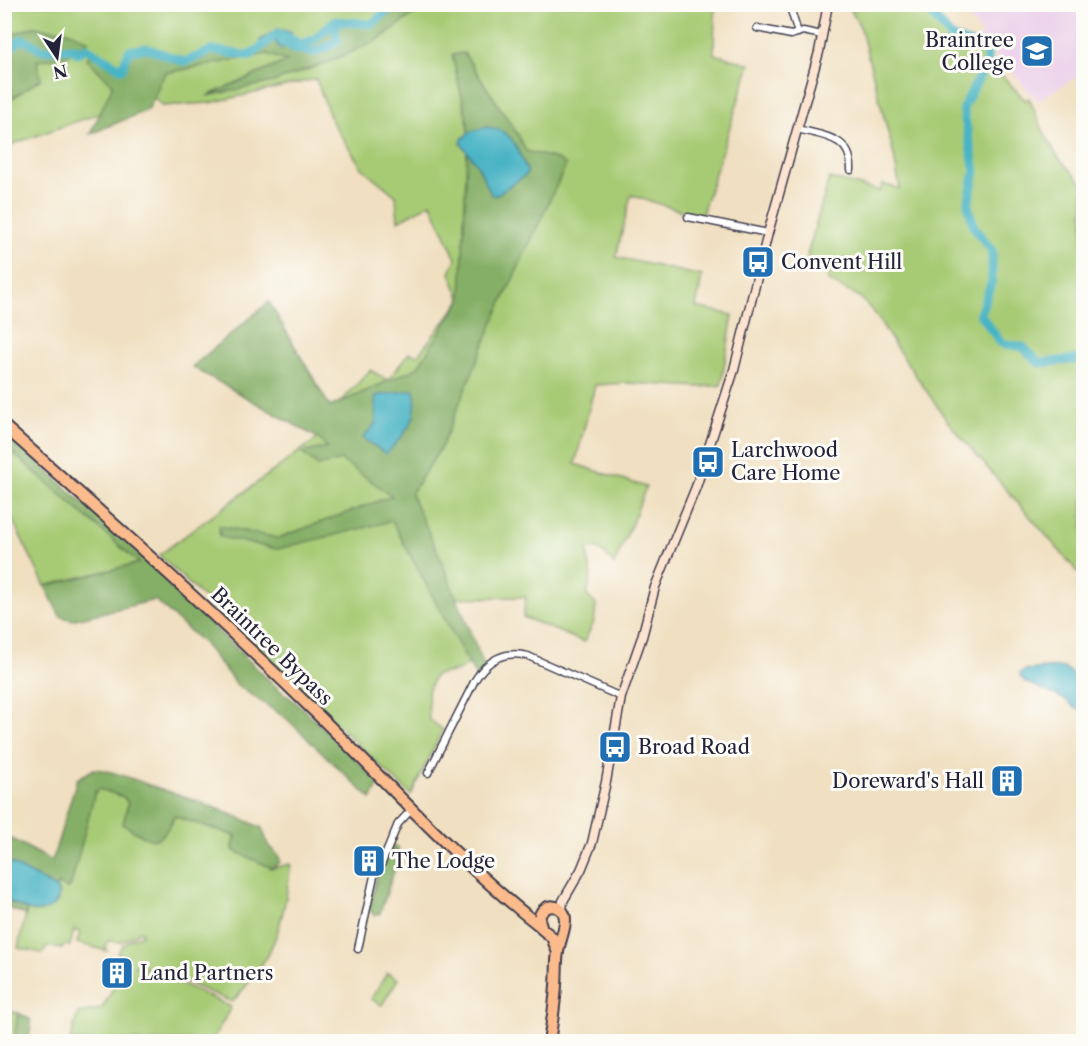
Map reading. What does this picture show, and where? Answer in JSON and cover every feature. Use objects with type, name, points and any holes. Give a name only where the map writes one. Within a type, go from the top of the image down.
[{"type":"highway","name":"Braintree Bypass","points":[[4,426],[164,568],[244,643],[485,881],[545,929]]},
{"type":"highway","name":"Braintree Bypass","points":[[508,898],[531,909],[545,909]]},
{"type":"highway","points":[[549,1041],[555,1001],[558,953],[564,926],[562,910],[553,906],[545,909],[538,919],[558,953]]},
{"type":"highway","points":[[545,929],[556,932],[564,926]]},
{"type":"main road","points":[[562,910],[563,901],[581,870],[592,843],[621,697],[639,646],[660,572],[690,505],[734,370],[768,233],[822,35],[828,4]]},
{"type":"main road","points":[[545,909],[570,888]]},
{"type":"street","points":[[789,4],[798,33]]},
{"type":"street","points":[[757,28],[791,35],[802,31],[822,35]]},
{"type":"street","points":[[797,129],[841,142],[851,156],[851,170]]},
{"type":"street","points":[[688,217],[768,233]]},
{"type":"street","points":[[428,773],[475,680],[494,659],[513,654],[528,656],[621,697]]},
{"type":"street","points":[[358,949],[374,876],[379,870],[399,824],[412,809]]},
{"type":"shaded area","name":"Braintree College","points":[[1036,4],[1039,7],[1084,5],[1083,73],[1037,101],[1002,60],[979,42],[981,34],[958,5]]},
{"type":"green space","points":[[4,5],[715,5],[714,54],[750,64],[701,217],[631,195],[616,257],[702,276],[696,307],[733,315],[721,385],[701,387],[628,383],[595,385],[575,464],[646,487],[614,564],[606,554],[599,550],[587,550],[591,575],[587,596],[596,604],[594,622],[584,642],[523,617],[526,597],[447,598],[472,661],[458,671],[435,675],[428,691],[429,719],[443,730],[411,795],[159,555],[330,429],[330,407],[342,401],[370,370],[388,380],[409,353],[418,355],[461,300],[450,273],[456,259],[431,203],[398,221],[396,196],[362,168],[332,122],[316,79],[210,103],[161,106],[156,99],[123,105],[5,147]]},
{"type":"green space","points":[[391,5],[427,5],[376,41],[326,63],[273,82],[207,96],[287,61],[267,54],[165,73],[148,110],[90,134],[113,85],[87,59],[91,51],[122,68],[129,51],[146,48],[185,62],[212,50],[250,56],[278,33],[301,44],[315,39],[334,21],[372,24]]},
{"type":"green space","points":[[860,5],[923,5],[951,37],[985,49],[988,60],[1025,100],[1029,98],[1057,156],[1083,184],[1083,578],[948,422],[877,316],[860,297],[828,281],[828,273],[807,256],[829,178],[880,191],[882,184],[900,189],[893,151],[860,26],[851,11]]},
{"type":"green space","points":[[33,27],[68,31],[89,41],[69,55],[37,61],[41,79],[5,103],[5,36]]},
{"type":"green space","points":[[464,53],[526,151],[557,159],[566,165],[493,322],[442,446],[411,494],[439,555],[487,673],[476,677],[392,521],[277,549],[220,537],[219,526],[278,538],[392,496],[341,460],[318,466],[302,453],[327,447],[318,438],[192,367],[269,302],[330,407],[417,368],[461,300],[468,124],[452,55]]},
{"type":"green space","points":[[4,432],[205,612],[215,628],[380,783],[371,799],[287,719],[238,686],[203,643],[155,600],[71,620],[60,616],[45,586],[139,563],[5,446]]},
{"type":"green space","points":[[5,446],[140,563],[45,586],[5,505]]},
{"type":"green space","points":[[94,769],[123,776],[194,800],[262,828],[268,844],[279,856],[280,862],[272,868],[234,851],[236,836],[174,816],[163,834],[153,840],[147,838],[123,824],[128,804],[124,797],[100,789],[95,792],[71,885],[68,889],[59,884],[56,888],[5,860],[4,844],[10,838],[52,861],[77,779]]},
{"type":"green space","points":[[100,789],[124,797],[128,804],[171,825],[174,816],[236,836],[233,847],[272,868],[291,864],[275,939],[259,969],[232,1002],[184,981],[136,964],[134,966],[196,990],[231,1007],[212,1041],[70,1041],[78,1013],[101,1009],[105,1003],[124,960],[127,960],[117,956],[118,952],[126,942],[142,934],[141,931],[121,942],[108,941],[107,951],[77,943],[80,932],[74,930],[70,946],[63,945],[62,949],[48,946],[42,953],[18,948],[27,909],[33,911],[60,894],[56,888],[95,792]]},
{"type":"green space","points":[[392,845],[398,847],[397,862],[380,913],[375,916],[369,909],[377,875]]},
{"type":"green space","points":[[4,900],[27,909],[26,915],[5,907]]},
{"type":"green space","points":[[387,973],[398,979],[382,1005],[371,999]]},
{"type":"green space","points":[[5,1011],[18,1013],[14,1041],[5,1041]]},
{"type":"green space","points":[[18,1013],[30,1019],[28,1041],[14,1041]]},
{"type":"water","points":[[278,29],[292,32],[283,41],[285,45],[281,50],[274,39],[259,41]]},
{"type":"water","points":[[487,127],[509,136],[527,170],[527,174],[495,196],[491,194],[477,164],[461,144],[462,139],[470,132]]},
{"type":"water","points":[[414,390],[416,401],[413,418],[405,433],[386,454],[363,438],[376,423],[375,396]]},
{"type":"water","points":[[1065,668],[1083,682],[1083,708],[1076,709],[1066,700],[1025,682],[1020,676],[1025,670]]},
{"type":"water","points":[[5,860],[56,888],[58,898],[56,903],[43,911],[32,911],[5,899]]},
{"type":"waterway","points":[[4,56],[6,50],[23,39],[43,50],[75,48],[77,53],[86,48],[122,69],[129,51],[146,48],[185,62],[212,50],[250,56],[278,33],[301,44],[315,39],[334,21],[372,24],[391,7],[391,4]]},
{"type":"waterway","points":[[923,4],[951,37],[985,49],[988,60],[963,108],[975,171],[968,205],[974,227],[992,251],[992,281],[980,314],[1001,343],[1023,347],[1039,363],[1082,359],[1084,361]]},
{"type":"waterway","points":[[283,42],[288,43],[293,49],[315,52],[337,40],[334,21]]},
{"type":"place","name":"Braintree College","points":[[1037,51]]},
{"type":"place","name":"Convent Hill","points":[[758,262]]},
{"type":"place","name":"Larchwood Care Home","points":[[708,462]]},
{"type":"place","name":"Broad Road","points":[[615,747]]},
{"type":"place","name":"Doreward's Hall","points":[[1007,781]]},
{"type":"place","name":"The Lodge","points":[[369,861]]},
{"type":"place","name":"Land Partners","points":[[117,973]]}]
